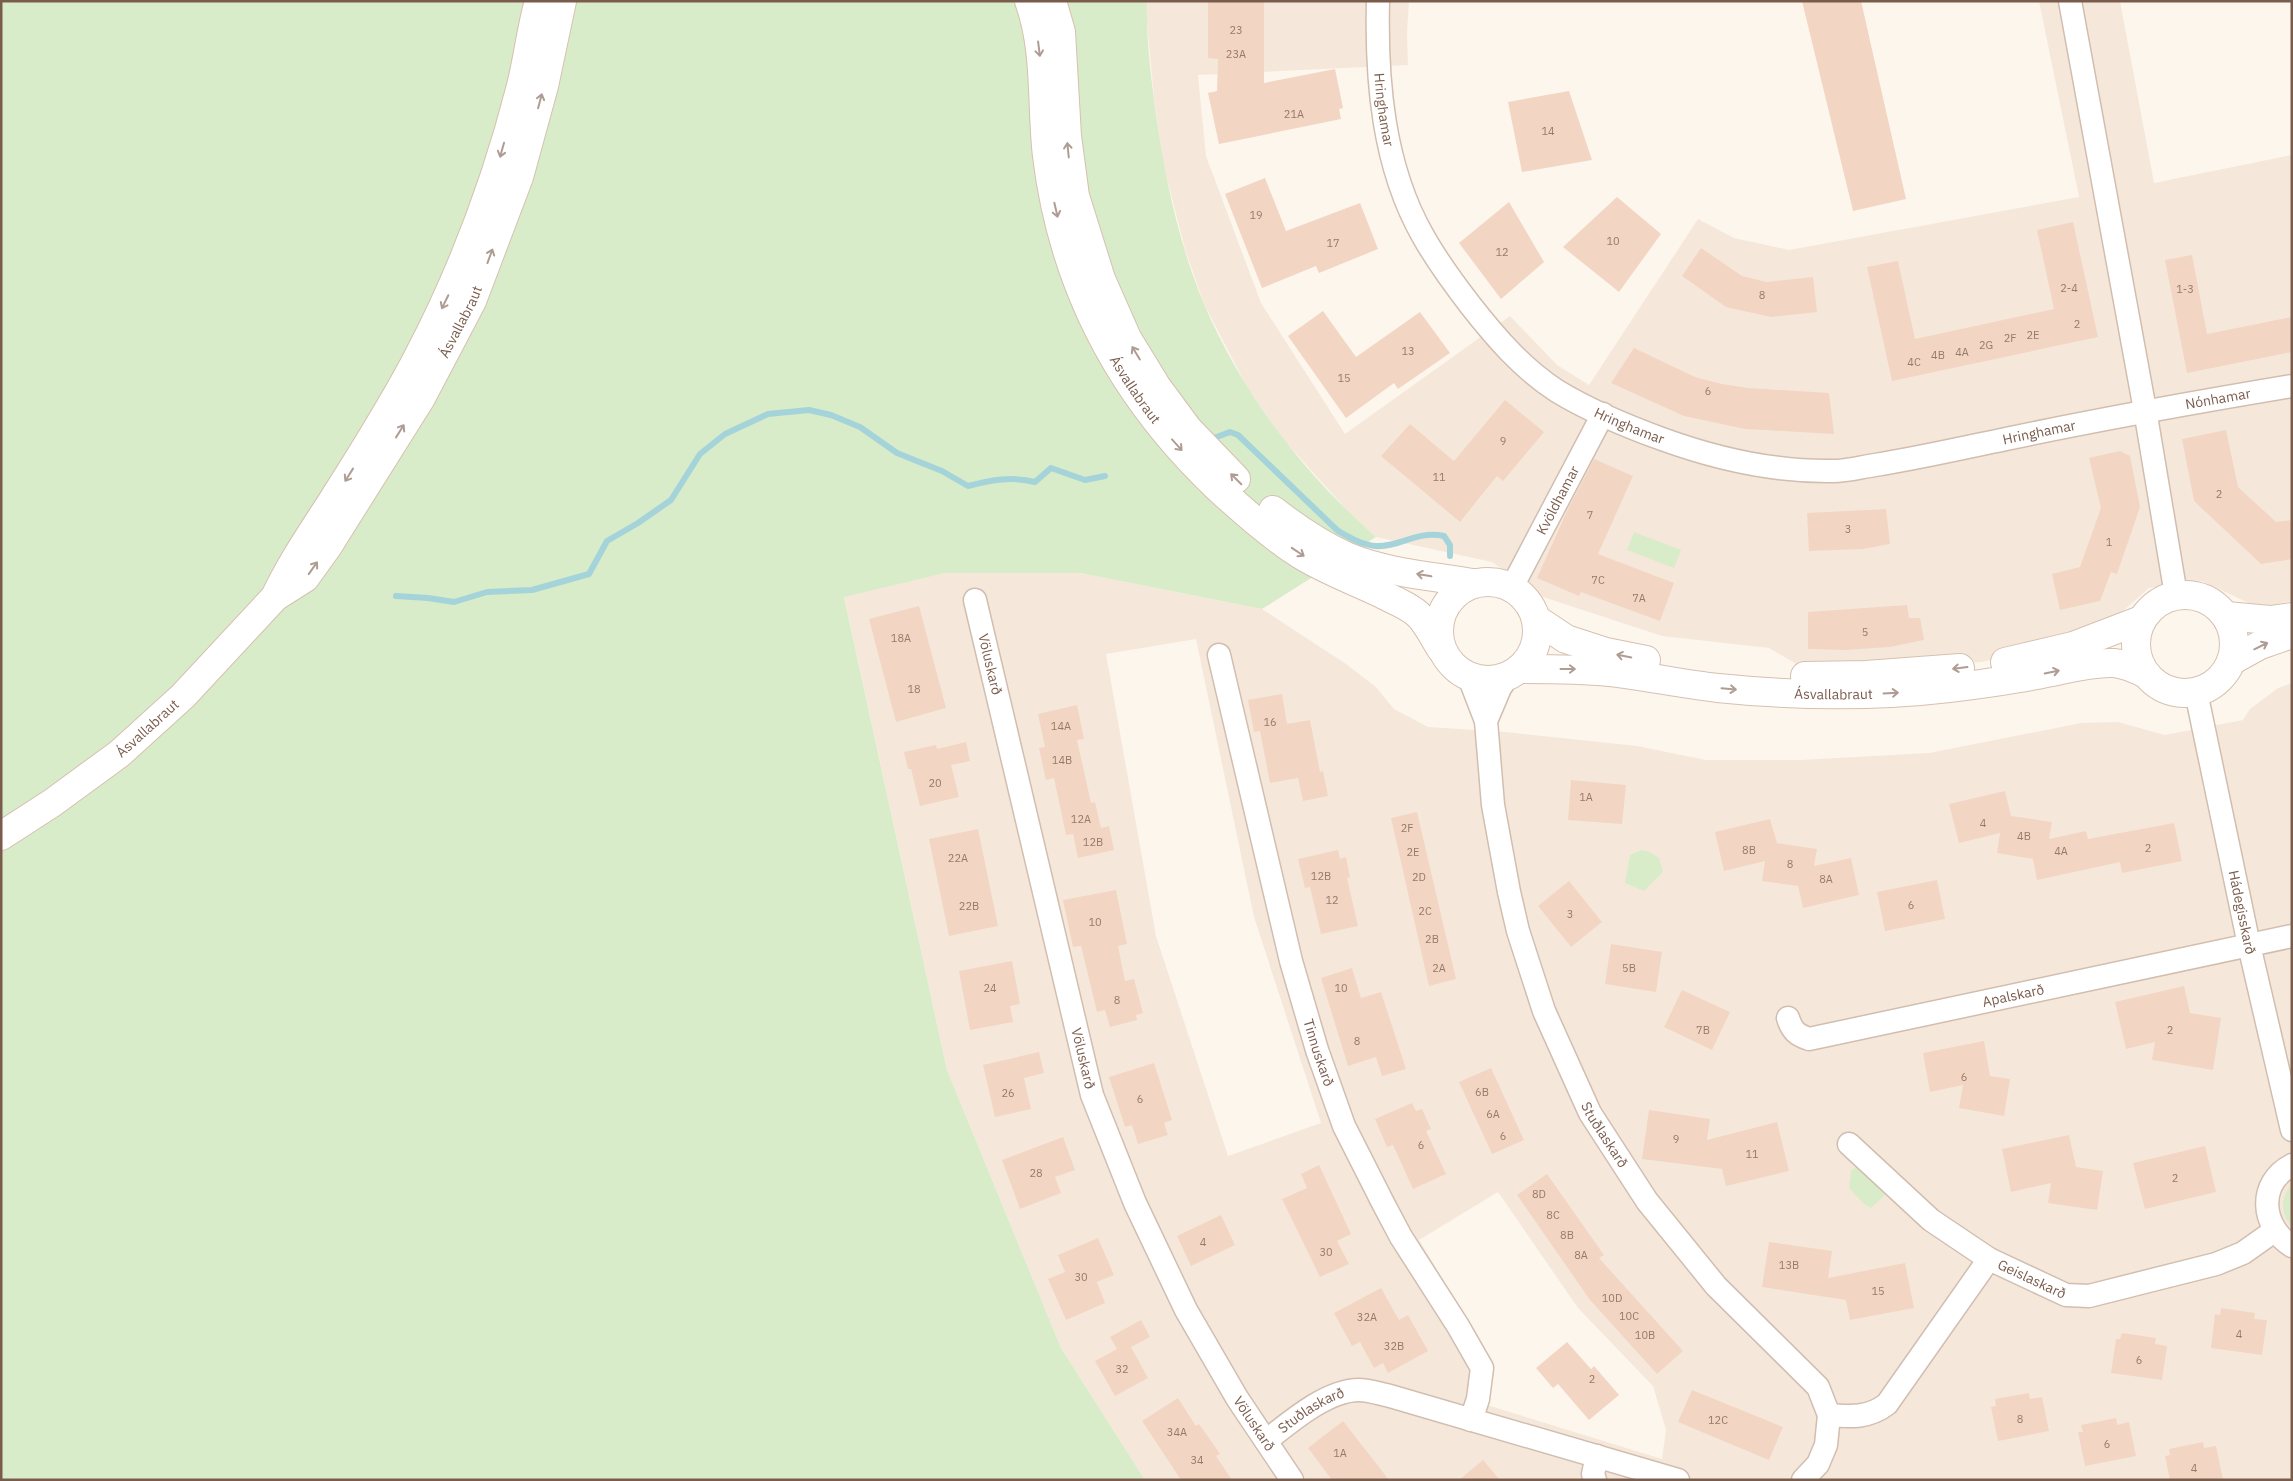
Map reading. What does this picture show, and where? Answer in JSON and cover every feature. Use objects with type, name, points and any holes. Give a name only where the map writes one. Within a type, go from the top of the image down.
[{"type":"main road","name":"Ásvallabraut","points":[[274,597],[289,566],[364,451],[418,358],[460,270],[481,217],[521,86],[539,1]]},
{"type":"main road","name":"Ásvallabraut","points":[[1,836],[52,803],[119,754],[182,696],[274,597],[306,578],[328,546],[421,398],[472,301],[519,177],[544,86],[562,1]]},
{"type":"main road","name":"Ásvallabraut","points":[[1029,1],[1038,34],[1047,157],[1052,196],[1063,242],[1101,337],[1127,382],[1176,445],[1218,488],[1255,521],[1301,555],[1417,613],[1441,648]]},
{"type":"main road","name":"Ásvallabraut","points":[[1052,1],[1061,32],[1067,136],[1075,196],[1082,222],[1101,279],[1127,338],[1157,387],[1188,429],[1219,462],[1253,496],[1299,530],[1348,557],[1395,570],[1472,583]]},
{"type":"main road","points":[[1499,582],[1512,587],[1523,595],[1531,606],[1536,619],[1537,633],[1535,646],[1528,659],[1513,673],[1495,680],[1468,677],[1457,670],[1441,648],[1438,632],[1440,616],[1448,600],[1460,589],[1472,583],[1499,582]]},
{"type":"main road","points":[[2190,594],[2204,598],[2226,616],[2233,630],[2234,646],[2232,661],[2223,676],[2211,686],[2196,692],[2182,693],[2168,690],[2156,684],[2146,674],[2139,661],[2136,648],[2136,633],[2150,608],[2162,600],[2176,595],[2190,594]]},
{"type":"main road","points":[[2226,616],[2270,620],[2292,617]]},
{"type":"main road","name":"Ásvallabraut","points":[[1536,619],[1566,640],[1606,652],[1655,662],[1701,668],[1800,676],[1866,675],[1945,670],[2019,660],[2073,646],[2142,620]]},
{"type":"main road","points":[[2232,661],[2260,645],[2292,634]]},
{"type":"main road","name":"Ásvallabraut","points":[[1513,673],[1576,669],[1611,672],[1717,688],[1784,694],[1854,695],[1968,686],[2045,674],[2085,665],[2114,663],[2133,667],[2146,674]]},
{"type":"street","name":"Hringhamar","points":[[1378,1],[1377,30],[1381,95],[1387,134],[1402,187],[1422,235],[1454,285],[1489,330],[1526,367],[1557,390],[1602,414],[1632,429],[1708,455],[1769,468],[1836,471],[1901,461],[2145,410]]},
{"type":"street","points":[[2070,1],[2145,410],[2176,595]]},
{"type":"street","name":"Nónhamar","points":[[2145,410],[2292,386]]},
{"type":"street","name":"Kvöldhamar","points":[[1512,587],[1602,414]]},
{"type":"street","name":"Völuskarð","points":[[975,600],[1092,1095],[1135,1203],[1173,1285],[1209,1353],[1292,1480]]},
{"type":"street","name":"Tinnuskarð","points":[[1219,655],[1292,961],[1317,1050],[1344,1126],[1382,1203],[1482,1368],[1478,1399],[1471,1420]]},
{"type":"street","name":"Stuðlaskarð","points":[[1486,721],[1500,688],[1513,673]]},
{"type":"street","name":"Stuðlaskarð","points":[[1468,677],[1486,721],[1493,805],[1500,851],[1518,931],[1544,1011],[1590,1113],[1631,1179],[1680,1244],[1716,1286],[1813,1380],[1822,1394],[1829,1415],[1823,1455],[1818,1464],[1803,1480]]},
{"type":"street","name":"Hádegisskarð","points":[[2196,692],[2249,945],[2292,1130]]},
{"type":"street","name":"Apalskarð","points":[[1788,1018],[1791,1028],[1798,1035],[1809,1039],[2292,936]]},
{"type":"street","name":"Geislaskarð","points":[[1849,1144],[1931,1220],[1989,1259],[2066,1295],[2089,1296],[2216,1264],[2243,1253],[2274,1231]]},
{"type":"street","points":[[2292,1165],[2281,1173],[2269,1190],[2267,1211],[2274,1231],[2282,1240],[2292,1246]]},
{"type":"street","points":[[1829,1415],[1863,1416],[1880,1410],[1887,1404],[1989,1259]]},
{"type":"street","name":"Stuðlaskarð","points":[[1266,1441],[1335,1395],[1347,1391],[1360,1390],[1390,1396],[1678,1480]]},
{"type":"street","points":[[1595,1480],[1593,1474],[1597,1456]]},
{"type":"shaded area","points":[[1147,1],[1409,1],[1408,65],[1198,75],[1206,156],[1261,303],[1345,434],[1510,316],[1557,365],[1589,385],[1698,219],[1734,238],[1789,250],[2079,197],[2039,1],[2120,1],[2154,183],[2292,155],[2292,601],[2259,608],[2202,581],[2149,588],[2114,619],[2058,642],[1982,662],[1805,669],[1769,648],[1662,636],[1540,596],[1492,562],[1376,537],[1353,517],[1282,438],[1247,387],[1204,304],[1185,249],[1163,163],[1154,97],[1147,23]]},
{"type":"shaded area","points":[[945,573],[1080,573],[1262,609],[1346,664],[1376,687],[1394,709],[1428,727],[1505,732],[1637,746],[1706,760],[1800,760],[1929,753],[2081,723],[2118,722],[2165,735],[2243,720],[2250,709],[2278,688],[2292,683],[2292,1480],[1145,1480],[1061,1348],[947,1070],[844,596]],"holes":[[[1196,639],[1254,917],[1321,1123],[1228,1156],[1156,936],[1106,654]],[[1498,1192],[1578,1308],[1653,1386],[1666,1430],[1662,1459],[1487,1405],[1494,1373],[1492,1360],[1419,1240]]]},
{"type":"green space","points":[[1,1],[1147,1],[1147,29],[1151,72],[1164,162],[1180,234],[1204,304],[1219,337],[1237,369],[1277,430],[1324,486],[1376,537],[1262,609],[1080,573],[945,573],[844,597],[947,1070],[1061,1348],[1145,1480],[1,1480]]},
{"type":"green space","points":[[1634,532],[1681,550],[1674,568],[1627,550]]},
{"type":"green space","points":[[1641,850],[1648,851],[1659,858],[1663,872],[1644,891],[1625,883],[1630,855]]},
{"type":"green space","points":[[1860,1164],[1890,1190],[1871,1208],[1864,1204],[1849,1188],[1851,1171]]},
{"type":"green space","points":[[2292,1184],[2292,1227],[2285,1217],[2283,1206],[2285,1194]]},
{"type":"building","points":[[1208,1],[1264,1],[1264,83],[1335,69],[1343,108],[1339,109],[1341,119],[1219,144],[1208,93],[1217,91],[1218,59],[1208,58]]},
{"type":"building","points":[[1802,1],[1861,1],[1906,199],[1853,211]]},
{"type":"building","points":[[1569,91],[1592,160],[1522,172],[1508,102]]},
{"type":"building","points":[[1265,178],[1286,231],[1360,203],[1378,249],[1319,273],[1316,266],[1262,288],[1225,194]]},
{"type":"building","points":[[1617,197],[1661,234],[1619,292],[1563,247]]},
{"type":"building","points":[[1509,202],[1544,262],[1501,299],[1459,243]]},
{"type":"building","points":[[2073,222],[2098,337],[1892,381],[1867,267],[1898,261],[1915,339],[2054,309],[2037,230]]},
{"type":"building","points":[[1701,248],[1742,276],[1767,282],[1813,277],[1817,312],[1771,317],[1726,307],[1682,276]]},
{"type":"building","points":[[2192,255],[2207,334],[2292,317],[2292,352],[2187,373],[2165,260]]},
{"type":"building","points":[[1323,311],[1356,357],[1420,312],[1450,353],[1398,389],[1394,383],[1346,418],[1288,336]]},
{"type":"building","points":[[1634,348],[1695,377],[1722,384],[1748,388],[1829,393],[1834,434],[1745,429],[1684,416],[1611,383]]},
{"type":"building","points":[[1505,400],[1544,432],[1503,481],[1497,476],[1460,522],[1381,456],[1410,424],[1454,461]]},
{"type":"building","points":[[2226,430],[2238,487],[2276,522],[2292,520],[2292,559],[2261,564],[2194,501],[2182,439]]},
{"type":"building","points":[[2120,451],[2130,456],[2140,507],[2117,574],[2111,572],[2100,601],[2060,610],[2052,574],[2080,567],[2101,508],[2089,458]]},
{"type":"building","points":[[1594,459],[1633,476],[1598,554],[1674,583],[1660,621],[1581,592],[1579,596],[1537,578],[1567,511]]},
{"type":"building","points":[[1886,509],[1890,544],[1863,549],[1809,551],[1807,513]]},
{"type":"building","points":[[1907,605],[1909,618],[1920,618],[1924,640],[1890,647],[1844,650],[1808,649],[1808,612]]},
{"type":"building","points":[[919,606],[946,708],[896,722],[869,619]]},
{"type":"building","points":[[1282,694],[1287,724],[1310,720],[1320,772],[1323,771],[1328,796],[1303,801],[1298,778],[1270,783],[1260,731],[1254,732],[1248,700]]},
{"type":"building","points":[[1077,705],[1084,739],[1077,740],[1091,803],[1095,802],[1101,828],[1109,826],[1114,850],[1078,858],[1073,834],[1066,835],[1054,778],[1046,780],[1039,748],[1045,747],[1038,714]]},
{"type":"building","points":[[966,742],[970,761],[951,765],[959,797],[920,806],[911,769],[908,769],[904,752],[936,745],[937,749]]},
{"type":"building","points":[[1571,780],[1626,785],[1622,824],[1568,820]]},
{"type":"building","points":[[2005,791],[2011,816],[2052,822],[2049,839],[2086,831],[2088,839],[2174,823],[2182,861],[2122,873],[2120,862],[2037,880],[2033,859],[1997,853],[2000,833],[1959,843],[1949,804]]},
{"type":"building","points":[[1417,812],[1456,979],[1429,986],[1391,818]]},
{"type":"building","points":[[1770,819],[1777,843],[1817,849],[1814,866],[1851,858],[1859,895],[1803,908],[1798,886],[1762,881],[1765,861],[1724,871],[1715,832]]},
{"type":"building","points":[[978,829],[998,926],[949,936],[929,839]]},
{"type":"building","points":[[1338,850],[1340,859],[1346,857],[1350,877],[1347,878],[1358,926],[1321,934],[1310,887],[1305,888],[1298,859]]},
{"type":"building","points":[[1937,880],[1945,919],[1885,931],[1877,892]]},
{"type":"building","points":[[1569,881],[1602,922],[1571,947],[1538,906]]},
{"type":"building","points":[[1116,890],[1127,944],[1118,946],[1125,981],[1134,979],[1143,1013],[1136,1015],[1137,1020],[1110,1027],[1105,1010],[1097,1012],[1081,946],[1073,947],[1063,900]]},
{"type":"building","points":[[1611,944],[1662,952],[1656,992],[1605,984]]},
{"type":"building","points":[[1012,961],[1020,1004],[1010,1006],[1013,1022],[970,1030],[959,971]]},
{"type":"building","points":[[1352,968],[1361,998],[1381,992],[1406,1069],[1382,1076],[1376,1057],[1348,1066],[1321,978]]},
{"type":"building","points":[[2184,986],[2190,1013],[2221,1018],[2213,1070],[2152,1060],[2155,1042],[2126,1049],[2115,1002]]},
{"type":"building","points":[[1682,990],[1730,1012],[1712,1050],[1664,1027]]},
{"type":"building","points":[[1984,1041],[1990,1076],[2010,1079],[2004,1116],[1959,1108],[1963,1085],[1930,1092],[1923,1053]]},
{"type":"building","points":[[1039,1052],[1044,1073],[1024,1078],[1031,1109],[995,1117],[983,1065]]},
{"type":"building","points":[[1154,1063],[1172,1120],[1164,1123],[1168,1135],[1138,1144],[1132,1125],[1125,1127],[1109,1077]]},
{"type":"building","points":[[1491,1068],[1524,1140],[1492,1154],[1459,1082]]},
{"type":"building","points":[[1412,1103],[1416,1111],[1422,1109],[1431,1129],[1426,1131],[1446,1174],[1413,1189],[1393,1145],[1387,1147],[1375,1119]]},
{"type":"building","points":[[1649,1110],[1710,1119],[1707,1140],[1777,1122],[1789,1171],[1726,1186],[1722,1169],[1642,1159]]},
{"type":"building","points":[[2069,1135],[2076,1167],[2103,1171],[2097,1210],[2048,1203],[2051,1183],[2011,1192],[2002,1149]]},
{"type":"building","points":[[1063,1137],[1075,1170],[1055,1177],[1061,1193],[1020,1209],[1002,1160]]},
{"type":"building","points":[[2205,1146],[2216,1192],[2145,1209],[2133,1163]]},
{"type":"building","points":[[1319,1165],[1351,1234],[1337,1241],[1349,1264],[1320,1277],[1282,1199],[1307,1188],[1301,1174]]},
{"type":"building","points":[[1547,1174],[1604,1255],[1599,1258],[1683,1351],[1657,1374],[1590,1300],[1517,1195]]},
{"type":"building","points":[[1221,1215],[1235,1245],[1191,1266],[1177,1236]]},
{"type":"building","points":[[1098,1238],[1114,1275],[1097,1282],[1105,1303],[1066,1320],[1048,1279],[1065,1272],[1058,1255]]},
{"type":"building","points":[[1769,1242],[1832,1251],[1828,1278],[1905,1263],[1914,1308],[1850,1320],[1846,1300],[1762,1287]]},
{"type":"building","points":[[1381,1288],[1399,1320],[1408,1315],[1428,1351],[1388,1373],[1383,1363],[1374,1368],[1360,1342],[1352,1346],[1334,1313]]},
{"type":"building","points":[[2221,1308],[2255,1313],[2254,1319],[2267,1320],[2262,1355],[2211,1348],[2215,1314],[2220,1315]]},
{"type":"building","points":[[1141,1320],[1150,1337],[1131,1347],[1148,1378],[1115,1396],[1095,1361],[1117,1349],[1110,1337]]},
{"type":"building","points":[[2122,1333],[2156,1338],[2155,1344],[2167,1346],[2162,1380],[2111,1373],[2116,1339],[2120,1339]]},
{"type":"building","points":[[1567,1342],[1591,1369],[1594,1366],[1619,1395],[1589,1420],[1558,1384],[1553,1388],[1536,1368]]},
{"type":"building","points":[[1692,1390],[1783,1427],[1769,1460],[1678,1422]]},
{"type":"building","points":[[2029,1393],[2030,1399],[2042,1397],[2049,1431],[1998,1441],[1991,1407],[1996,1406],[1995,1399]]},
{"type":"building","points":[[1178,1398],[1196,1426],[1199,1424],[1220,1454],[1216,1456],[1232,1480],[1181,1480],[1142,1421]]},
{"type":"building","points":[[2116,1418],[2117,1425],[2129,1422],[2136,1456],[2085,1466],[2078,1432],[2083,1432],[2081,1425]]},
{"type":"building","points":[[1343,1421],[1389,1480],[1332,1480],[1308,1448]]},
{"type":"building","points":[[2203,1442],[2204,1448],[2216,1446],[2223,1480],[2170,1480],[2165,1456],[2170,1455],[2169,1449]]},
{"type":"building","points":[[1483,1460],[1500,1480],[1459,1480]]},
{"type":"waterway","points":[[396,596],[454,602],[487,592],[532,590],[589,574],[607,541],[638,523],[671,500],[700,454],[725,434],[768,414],[809,410],[831,415],[860,427],[897,453],[942,471],[968,486],[1002,479],[1035,482],[1051,468],[1085,480],[1105,476]]},
{"type":"waterway","points":[[1214,438],[1230,432],[1238,435],[1338,531],[1351,538],[1370,545],[1384,546],[1425,535],[1444,536],[1450,545],[1450,556]]}]
